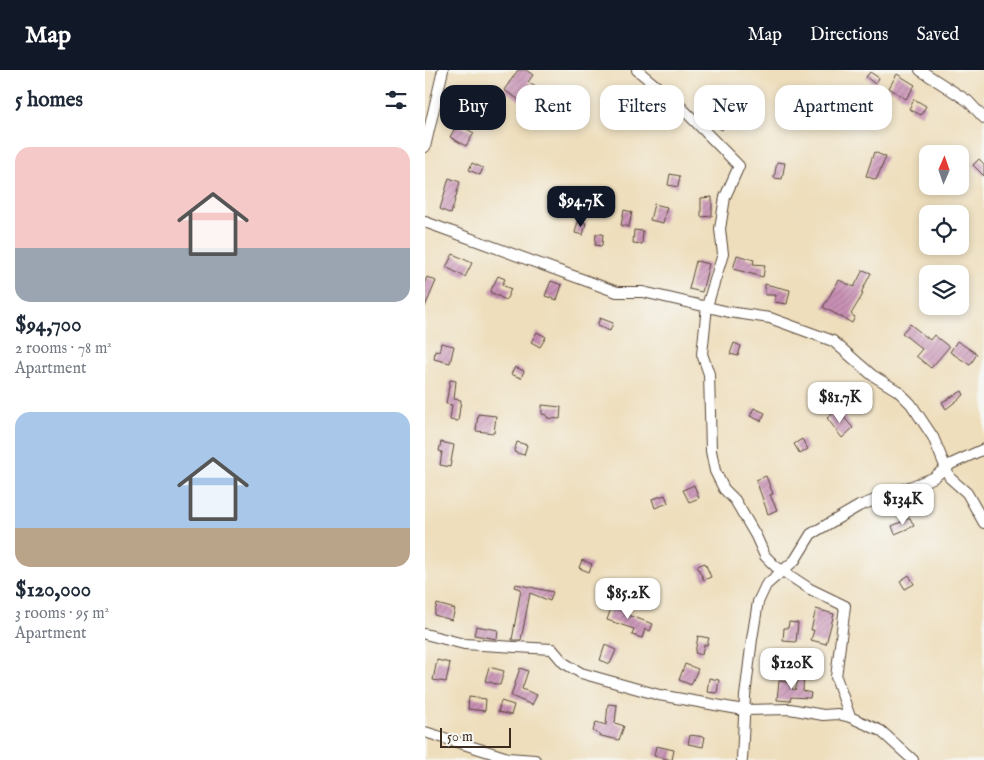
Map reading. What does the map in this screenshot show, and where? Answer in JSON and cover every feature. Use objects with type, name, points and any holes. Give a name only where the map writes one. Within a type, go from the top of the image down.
[{"type":"street","points":[[425,147],[443,70]]},
{"type":"street","points":[[637,70],[677,104],[739,166],[725,197],[720,229],[723,254],[707,306],[702,354],[709,374],[711,451],[715,471],[724,489],[735,500],[756,536],[765,556],[809,588],[845,606],[836,677],[850,716]]},
{"type":"street","points":[[920,70],[968,100],[984,118]]},
{"type":"street","points":[[425,222],[617,292],[643,292],[770,318],[833,341],[872,375],[898,391],[911,404],[933,437],[950,478],[967,493],[984,523]]},
{"type":"street","points":[[742,760],[744,710],[758,602],[766,585],[795,560],[811,534],[859,506],[933,478],[946,468],[984,449]]},
{"type":"street","points":[[425,634],[464,644],[552,649],[564,663],[581,673],[659,695],[744,710],[790,709],[823,715],[838,714],[850,716],[881,732],[913,760]]},
{"type":"street","points":[[425,732],[508,758],[535,760]]},
{"type":"building","points":[[518,70],[526,70],[533,75],[528,82],[532,85],[516,85],[516,98],[506,91],[506,87]]},
{"type":"building","points":[[870,72],[879,78],[875,84],[866,77]]},
{"type":"building","points":[[897,74],[915,85],[906,99],[892,90],[891,85]]},
{"type":"building","points":[[914,99],[926,106],[921,115],[909,109]]},
{"type":"building","points":[[454,130],[468,130],[474,133],[466,146],[450,137]]},
{"type":"building","points":[[874,152],[886,157],[876,180],[866,176]]},
{"type":"building","points":[[979,159],[984,164],[984,176],[973,165]]},
{"type":"building","points":[[777,162],[785,163],[782,179],[774,178]]},
{"type":"building","points":[[472,163],[483,168],[480,175],[469,170]]},
{"type":"building","points":[[670,174],[680,176],[678,187],[668,185]]},
{"type":"building","points":[[449,178],[460,182],[451,214],[440,209]]},
{"type":"building","points":[[712,197],[712,216],[701,217],[701,198]]},
{"type":"building","points":[[654,204],[667,207],[663,223],[650,220]]},
{"type":"building","points":[[624,210],[632,212],[629,227],[621,225]]},
{"type":"building","points":[[578,221],[586,223],[583,235],[575,233]]},
{"type":"building","points":[[634,230],[643,231],[642,244],[633,243]]},
{"type":"building","points":[[596,234],[603,234],[602,246],[595,245]]},
{"type":"building","points":[[453,254],[472,263],[465,277],[446,267]]},
{"type":"building","points":[[737,255],[754,260],[753,264],[765,265],[763,277],[733,269]]},
{"type":"building","points":[[696,261],[709,264],[702,292],[689,289]]},
{"type":"building","points":[[863,270],[871,273],[861,293],[863,294],[851,314],[855,317],[852,323],[823,307],[839,280],[854,287]]},
{"type":"building","points":[[498,276],[505,279],[502,285],[511,289],[506,300],[490,292]]},
{"type":"building","points":[[427,277],[436,281],[425,307],[425,282]]},
{"type":"building","points":[[551,281],[562,285],[557,300],[545,296]]},
{"type":"building","points":[[765,284],[790,290],[787,304],[774,302],[776,295],[765,295]]},
{"type":"building","points":[[600,318],[613,323],[610,331],[597,326]]},
{"type":"building","points":[[910,324],[930,340],[934,335],[949,347],[931,368],[916,356],[922,349],[902,333]]},
{"type":"building","points":[[537,332],[546,337],[540,347],[531,342]]},
{"type":"building","points":[[957,341],[977,354],[970,365],[950,352]]},
{"type":"building","points":[[441,343],[454,346],[450,363],[434,359],[435,351],[439,352]]},
{"type":"building","points":[[734,343],[741,346],[738,356],[730,354]]},
{"type":"building","points":[[515,367],[524,371],[521,378],[511,374]]},
{"type":"building","points":[[450,380],[456,381],[454,399],[461,400],[458,421],[450,420],[452,405],[446,404]]},
{"type":"building","points":[[962,391],[964,395],[946,409],[942,402]]},
{"type":"building","points":[[542,405],[561,407],[560,419],[547,418],[547,415],[542,414]]},
{"type":"building","points":[[754,408],[765,413],[761,421],[750,416]]},
{"type":"building","points":[[838,410],[853,428],[842,438],[827,418]]},
{"type":"building","points":[[478,414],[496,416],[494,433],[476,431]]},
{"type":"building","points":[[802,439],[808,449],[800,454],[794,444]]},
{"type":"building","points":[[441,442],[454,445],[450,467],[440,465],[442,452],[439,451]]},
{"type":"building","points":[[517,442],[527,445],[524,455],[514,452]]},
{"type":"building","points":[[766,476],[773,494],[770,495],[777,510],[768,514],[756,480]]},
{"type":"building","points":[[694,485],[699,498],[689,502],[683,490]]},
{"type":"building","points":[[665,495],[668,503],[655,508],[652,499]]},
{"type":"building","points":[[910,518],[914,526],[895,534],[892,526]]},
{"type":"building","points":[[582,560],[592,564],[589,572],[579,568]]},
{"type":"building","points":[[705,563],[711,577],[704,580],[697,566]]},
{"type":"building","points":[[909,575],[914,584],[905,589],[900,581]]},
{"type":"building","points":[[516,584],[553,592],[550,601],[530,593],[521,640],[512,640],[521,589],[515,587]]},
{"type":"building","points":[[613,602],[628,607],[625,614],[653,624],[650,631],[645,629],[642,638],[632,635],[634,629],[607,620]]},
{"type":"building","points":[[437,604],[455,609],[452,620],[434,615]]},
{"type":"building","points":[[816,609],[834,614],[826,644],[811,640],[814,630],[811,630]]},
{"type":"building","points":[[789,622],[798,623],[796,642],[783,641],[784,628],[788,628]]},
{"type":"building","points":[[476,626],[498,630],[497,639],[474,635]]},
{"type":"building","points":[[698,636],[709,638],[707,645],[704,645],[702,655],[695,653]]},
{"type":"building","points":[[605,645],[616,650],[610,664],[600,660]]},
{"type":"building","points":[[437,660],[450,663],[446,682],[433,680]]},
{"type":"building","points":[[685,664],[698,669],[691,685],[679,680]]},
{"type":"building","points":[[489,667],[504,671],[500,685],[485,681]]},
{"type":"building","points":[[520,668],[528,671],[522,689],[537,695],[532,705],[511,696]]},
{"type":"building","points":[[802,670],[804,671],[803,691],[811,693],[810,698],[791,697],[790,701],[777,700],[779,681],[793,683],[792,689],[795,690]]},
{"type":"building","points":[[709,678],[719,680],[717,693],[707,692]]},
{"type":"building","points":[[469,697],[486,699],[485,711],[468,709]]},
{"type":"building","points":[[501,701],[514,705],[511,715],[498,712]]},
{"type":"building","points":[[608,704],[617,705],[615,723],[624,726],[619,740],[601,736],[593,731],[596,722],[606,725]]},
{"type":"building","points":[[690,735],[705,737],[703,747],[688,744]]},
{"type":"building","points":[[656,746],[674,750],[672,760],[654,756]]}]
